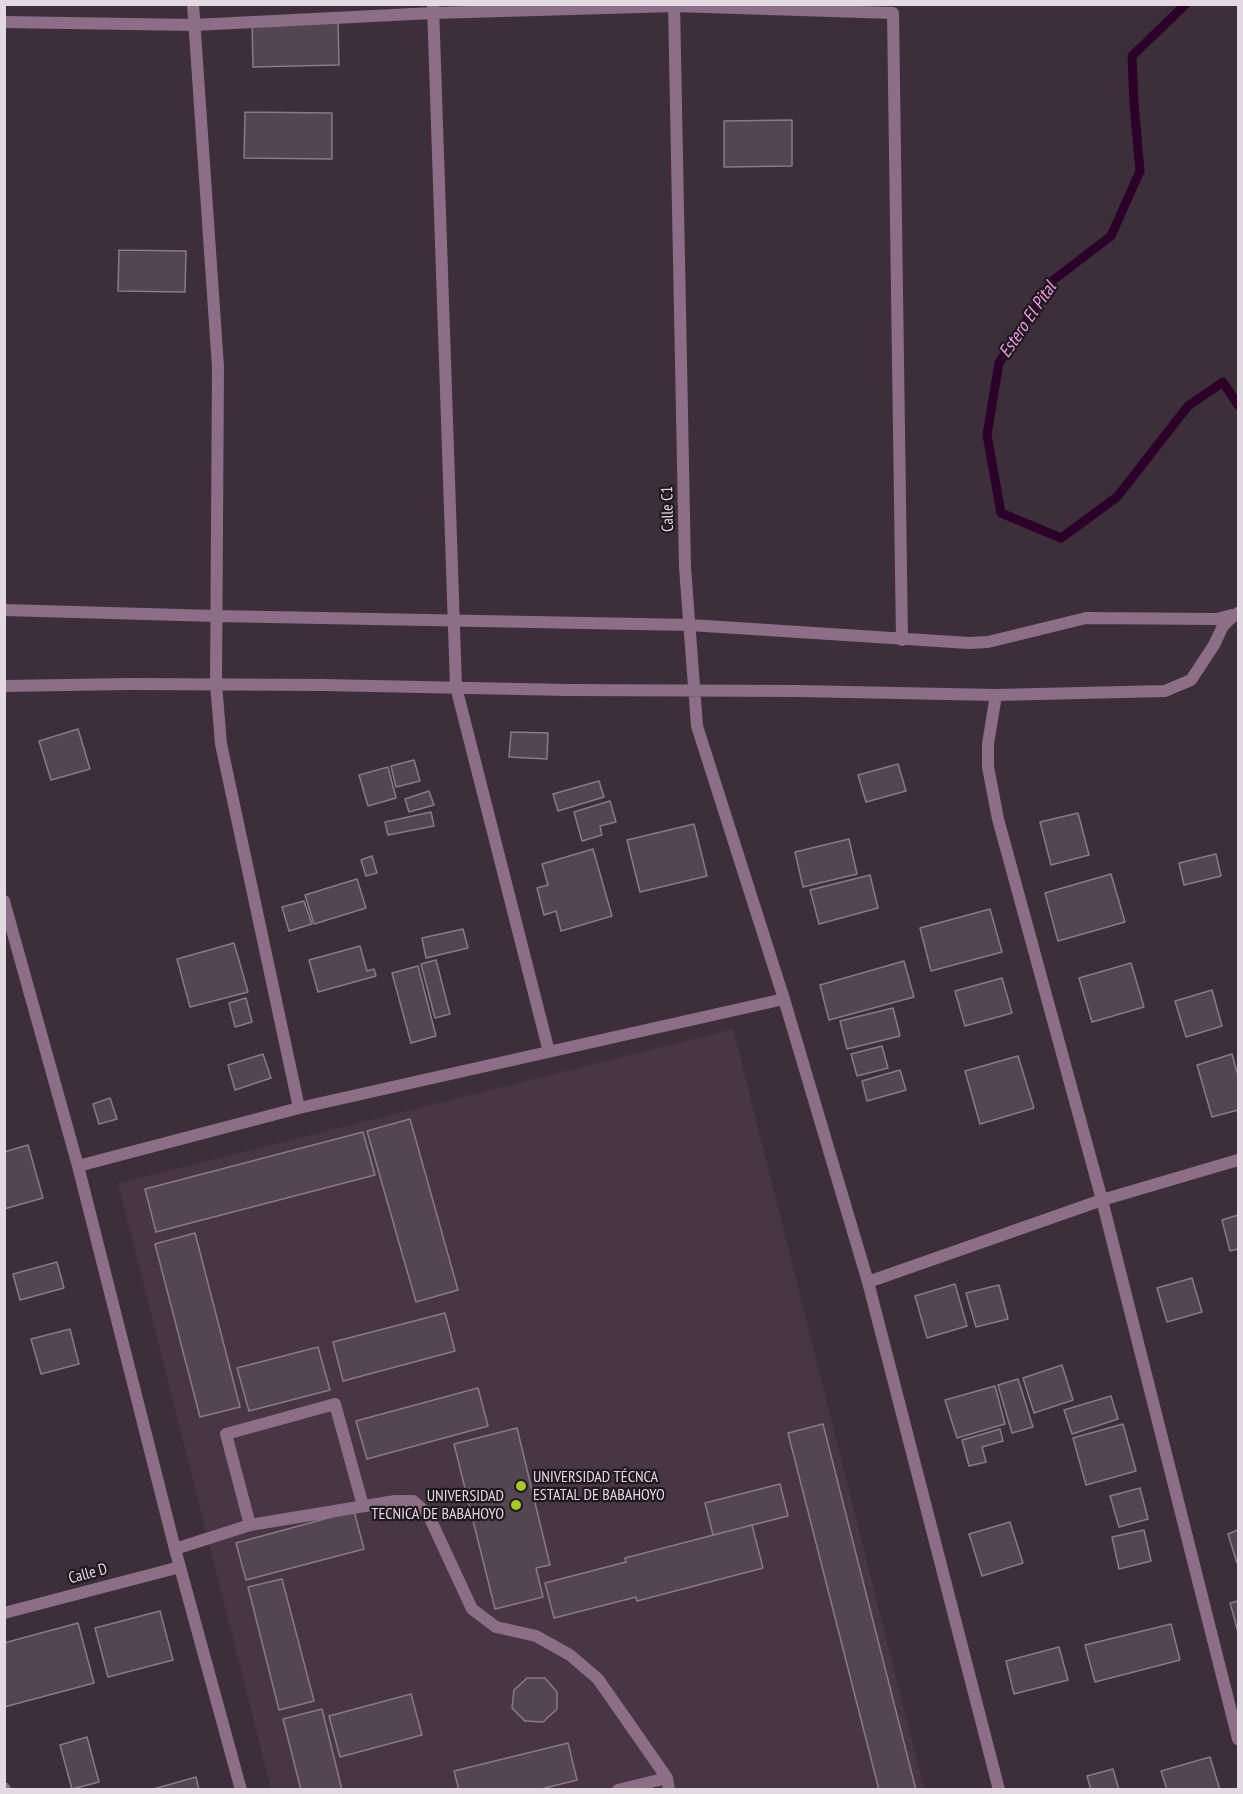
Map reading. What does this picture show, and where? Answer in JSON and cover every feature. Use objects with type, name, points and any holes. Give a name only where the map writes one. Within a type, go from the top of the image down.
[{"type":"street","points":[[193,4],[218,367],[216,684],[221,744],[299,1108]]},
{"type":"street","points":[[4,22],[194,25],[433,9],[675,5],[892,13],[903,639]]},
{"type":"street","name":"Calle C1","points":[[675,5],[685,556],[697,726],[784,999],[868,1282],[999,1790]]},
{"type":"street","points":[[433,9],[456,687],[549,1052]]},
{"type":"street","points":[[4,610],[690,625],[903,639],[988,642],[1086,618],[1217,619],[1238,612]]},
{"type":"street","points":[[4,686],[216,684],[996,695],[1165,691],[1191,680],[1214,645],[1223,626],[1238,612]]},
{"type":"street","points":[[996,695],[988,744],[988,767],[995,801],[1102,1200],[1239,1739]]},
{"type":"street","points":[[4,901],[78,1166],[175,1549],[241,1790]]},
{"type":"street","points":[[78,1166],[299,1108],[784,999]]},
{"type":"street","points":[[868,1282],[1102,1200],[1239,1160]]},
{"type":"street","points":[[250,1525],[226,1434],[335,1404],[363,1506]]},
{"type":"street","points":[[175,1549],[250,1525],[395,1501],[412,1501],[428,1514],[472,1609],[496,1627],[536,1636],[570,1655],[598,1678],[668,1784],[618,1790]]},
{"type":"street","name":"Calle D","points":[[4,1613],[180,1567]]},
{"type":"shaded area","name":"UNIVERSIDAD TÉCNCA ESTATAL DE BABAHOYO","points":[[733,1029],[924,1789],[271,1789],[118,1183]]},
{"type":"building","points":[[338,19],[339,65],[253,67],[252,21]]},
{"type":"building","points":[[245,112],[332,113],[332,159],[244,158]]},
{"type":"building","points":[[792,120],[792,166],[724,167],[724,121]]},
{"type":"building","points":[[119,250],[186,251],[185,292],[118,291]]},
{"type":"building","points":[[78,729],[90,769],[51,780],[39,741]]},
{"type":"building","points":[[511,732],[548,733],[547,759],[509,757]]},
{"type":"building","points":[[414,760],[420,781],[396,787],[391,766]]},
{"type":"building","points":[[898,764],[906,791],[866,802],[858,775]]},
{"type":"building","points":[[388,767],[396,798],[368,806],[359,775]]},
{"type":"building","points":[[599,781],[604,797],[558,811],[553,794]]},
{"type":"building","points":[[429,791],[434,805],[409,812],[405,799]]},
{"type":"building","points":[[610,801],[616,822],[600,826],[602,835],[582,841],[574,812]]},
{"type":"building","points":[[431,812],[434,826],[388,835],[385,822]]},
{"type":"building","points":[[1078,813],[1089,855],[1051,865],[1040,822]]},
{"type":"building","points":[[694,824],[707,876],[640,892],[627,840]]},
{"type":"building","points":[[849,839],[857,874],[803,887],[795,852]]},
{"type":"building","points":[[593,849],[612,916],[561,931],[556,911],[544,915],[537,888],[548,885],[542,864]]},
{"type":"building","points":[[1216,854],[1221,876],[1184,885],[1179,863]]},
{"type":"building","points":[[372,856],[377,873],[366,876],[361,860]]},
{"type":"building","points":[[1111,874],[1125,922],[1058,941],[1045,893]]},
{"type":"building","points":[[870,875],[878,908],[819,924],[810,890]]},
{"type":"building","points":[[357,879],[366,908],[314,924],[305,895]]},
{"type":"building","points":[[304,901],[312,924],[289,931],[282,907]]},
{"type":"building","points":[[990,909],[1002,952],[931,971],[920,928]]},
{"type":"building","points":[[463,929],[468,948],[426,958],[422,938]]},
{"type":"building","points":[[234,943],[248,992],[190,1007],[177,959]]},
{"type":"building","points":[[360,946],[367,971],[374,969],[376,976],[318,992],[309,960]]},
{"type":"building","points":[[436,960],[450,1014],[435,1018],[421,964]]},
{"type":"building","points":[[904,961],[914,997],[829,1020],[820,985]]},
{"type":"building","points":[[1131,963],[1144,1007],[1092,1022],[1079,978]]},
{"type":"building","points":[[418,966],[436,1036],[411,1043],[392,973]]},
{"type":"building","points":[[1002,978],[1012,1013],[965,1026],[955,991]]},
{"type":"building","points":[[1212,990],[1222,1026],[1186,1037],[1175,1001]]},
{"type":"building","points":[[246,998],[252,1022],[235,1027],[229,1003]]},
{"type":"building","points":[[893,1008],[900,1036],[847,1049],[840,1021]]},
{"type":"building","points":[[882,1046],[888,1068],[857,1076],[851,1054]]},
{"type":"building","points":[[263,1054],[271,1078],[235,1090],[228,1065]]},
{"type":"building","points":[[1232,1054],[1238,1076],[1238,1110],[1212,1117],[1197,1065]]},
{"type":"building","points":[[1018,1056],[1034,1108],[980,1124],[965,1071]]},
{"type":"building","points":[[900,1070],[906,1090],[867,1101],[862,1081]]},
{"type":"building","points":[[110,1098],[117,1119],[99,1124],[93,1104]]},
{"type":"building","points":[[410,1119],[458,1290],[416,1302],[367,1131]]},
{"type":"building","points":[[363,1132],[375,1175],[156,1232],[145,1189]]},
{"type":"building","points":[[28,1145],[43,1198],[4,1209],[4,1152]]},
{"type":"building","points":[[1238,1215],[1238,1249],[1230,1251],[1222,1220]]},
{"type":"building","points":[[195,1233],[240,1407],[200,1417],[155,1244]]},
{"type":"building","points":[[57,1262],[64,1288],[20,1300],[13,1274]]},
{"type":"building","points":[[1192,1278],[1202,1312],[1167,1322],[1157,1288]]},
{"type":"building","points":[[955,1284],[967,1326],[927,1338],[915,1296]]},
{"type":"building","points":[[999,1285],[1008,1319],[976,1327],[966,1293]]},
{"type":"building","points":[[445,1313],[455,1351],[343,1381],[333,1342]]},
{"type":"building","points":[[70,1329],[79,1364],[41,1374],[31,1339]]},
{"type":"building","points":[[318,1347],[330,1390],[249,1411],[237,1368]]},
{"type":"building","points":[[1062,1365],[1073,1400],[1034,1413],[1023,1378]]},
{"type":"building","points":[[1018,1379],[1033,1427],[1012,1433],[998,1385]]},
{"type":"building","points":[[995,1386],[1005,1424],[957,1438],[945,1400]]},
{"type":"building","points":[[478,1388],[488,1426],[367,1459],[356,1421]]},
{"type":"building","points":[[1111,1396],[1118,1419],[1072,1434],[1064,1410]]},
{"type":"building","points":[[823,1424],[916,1790],[879,1790],[788,1433]]},
{"type":"building","points":[[1123,1424],[1136,1471],[1086,1485],[1073,1438]]},
{"type":"building","points":[[517,1428],[550,1565],[536,1568],[543,1597],[495,1609],[454,1444]]},
{"type":"building","points":[[1000,1429],[1003,1441],[982,1447],[986,1462],[969,1466],[962,1440]]},
{"type":"building","points":[[780,1484],[788,1516],[713,1535],[705,1503]]},
{"type":"building","points":[[1140,1488],[1148,1519],[1119,1527],[1110,1496]]},
{"type":"building","points":[[354,1511],[364,1549],[246,1580],[236,1543]]},
{"type":"building","points":[[1010,1522],[1023,1563],[982,1576],[969,1534]]},
{"type":"building","points":[[752,1525],[763,1568],[637,1601],[636,1597],[554,1618],[545,1583],[626,1562],[625,1558]]},
{"type":"building","points":[[1144,1530],[1151,1561],[1119,1569],[1112,1537]]},
{"type":"building","points":[[1238,1530],[1238,1563],[1237,1563],[1228,1534]]},
{"type":"building","points":[[282,1579],[314,1701],[279,1710],[248,1587]]},
{"type":"building","points":[[1238,1601],[1238,1632],[1230,1603]]},
{"type":"building","points":[[160,1611],[173,1660],[108,1677],[95,1628]]},
{"type":"building","points":[[78,1623],[94,1683],[4,1707],[4,1643]]},
{"type":"building","points":[[1171,1624],[1180,1660],[1095,1682],[1085,1645]]},
{"type":"building","points":[[1059,1647],[1068,1680],[1014,1694],[1006,1661]]},
{"type":"building","points":[[527,1678],[545,1678],[557,1692],[557,1709],[543,1722],[525,1721],[512,1708],[514,1690]]},
{"type":"building","points":[[411,1694],[422,1735],[340,1757],[329,1716]]},
{"type":"building","points":[[322,1709],[342,1790],[301,1790],[283,1719]]},
{"type":"building","points":[[87,1737],[99,1782],[72,1789],[60,1745]]},
{"type":"building","points":[[568,1743],[577,1780],[537,1790],[459,1790],[454,1771]]},
{"type":"building","points":[[1210,1757],[1220,1790],[1167,1790],[1161,1771]]},
{"type":"building","points":[[1113,1769],[1119,1790],[1091,1790],[1087,1776]]},
{"type":"building","points":[[196,1777],[199,1790],[150,1790]]},
{"type":"waterway","name":"Estero El Pital","points":[[1186,4],[1132,56],[1140,171],[1111,236],[1052,281],[999,363],[987,435],[1001,513],[1061,538],[1117,497],[1188,406],[1223,382],[1238,405]]},
{"type":"place","name":"UNIVERSIDAD TÉCNCA ESTATAL DE BABAHOYO","points":[[521,1486]]},
{"type":"place","name":"UNIVERSIDAD TECNICA DE BABAHOYO","points":[[516,1505]]}]
